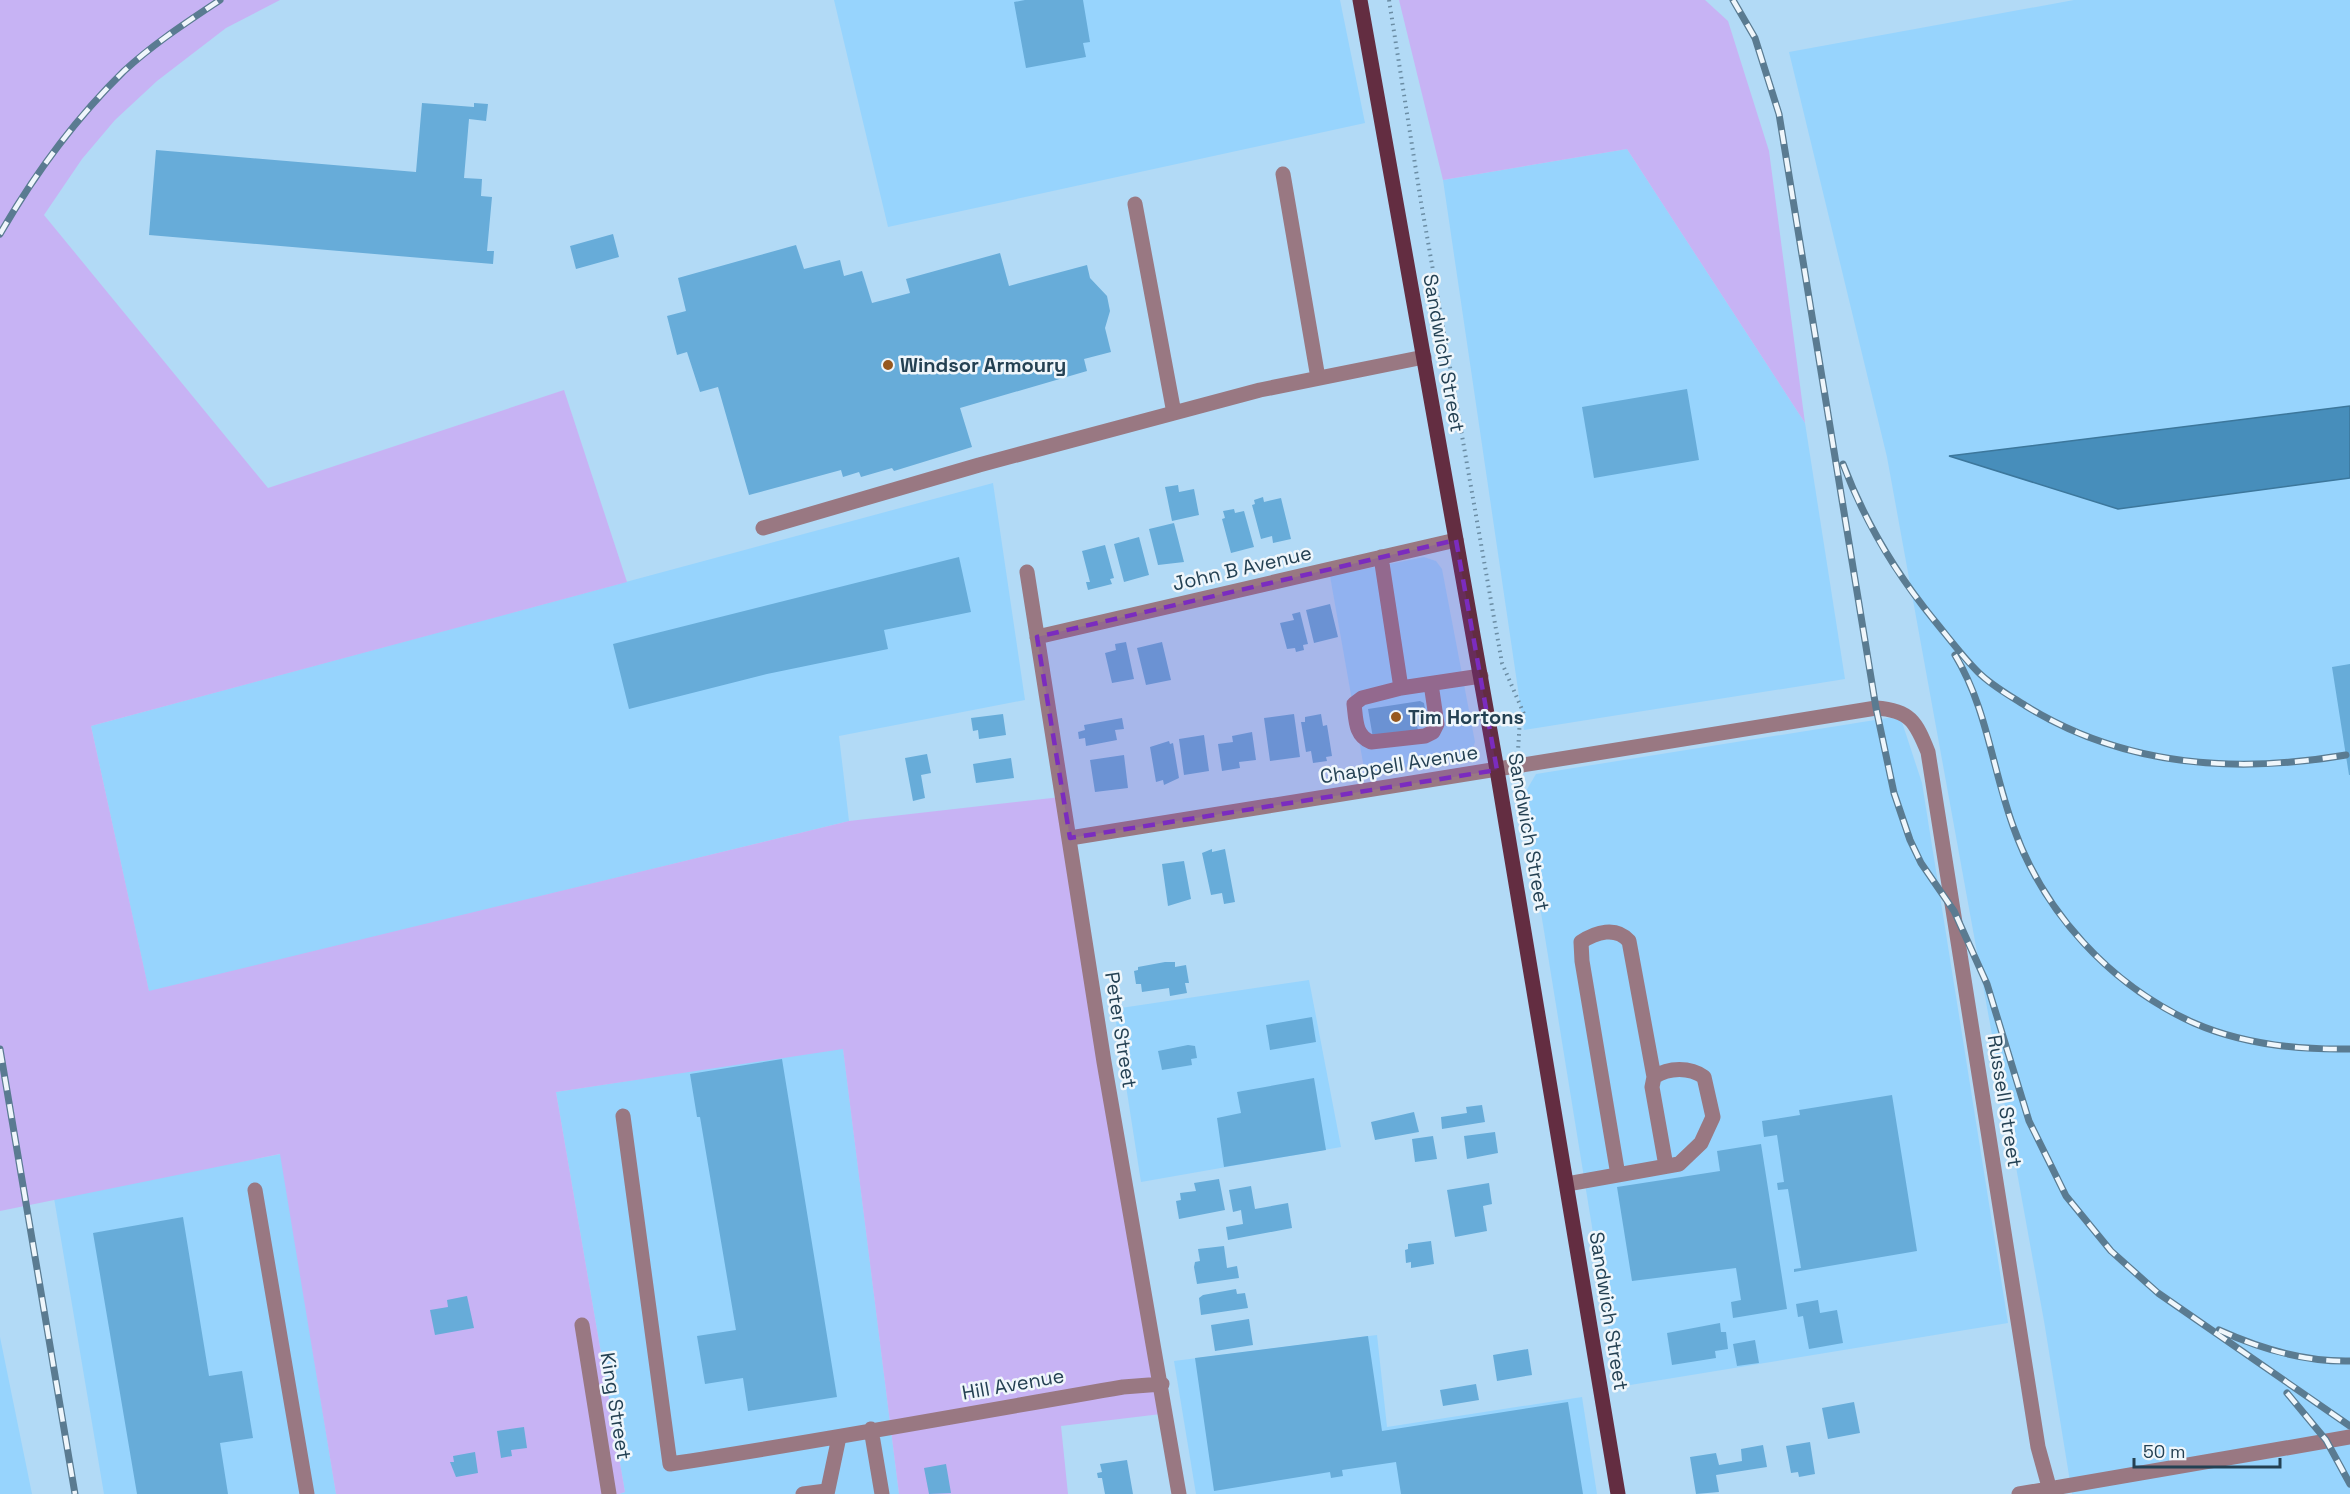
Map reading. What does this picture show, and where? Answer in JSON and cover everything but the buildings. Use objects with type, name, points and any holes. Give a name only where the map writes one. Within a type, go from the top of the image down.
[{"type":"main road","name":"Sandwich Street","points":[[1360,0],[1497,770],[1618,1494]]},
{"type":"street","points":[[1283,174],[1318,378]]},
{"type":"street","points":[[1135,204],[1174,413]]},
{"type":"street","points":[[763,528],[979,465],[1260,390],[1424,357]]},
{"type":"street","name":"John B Avenue","points":[[1037,637],[1456,540]]},
{"type":"street","points":[[1381,557],[1401,688]]},
{"type":"street","name":"Peter Street","points":[[1027,572],[1104,1062],[1162,1384],[1179,1494]]},
{"type":"street","points":[[1431,684],[1437,724],[1433,732],[1425,736],[1371,742],[1363,739],[1358,732],[1354,704],[1362,698],[1401,688],[1480,676]]},
{"type":"street","name":"Chappell Avenue","points":[[1070,838],[1876,708],[1897,710],[1909,719]]},
{"type":"street","name":"Russell Street","points":[[1909,719],[1919,730],[1928,752],[2036,1435],[2050,1492]]},
{"type":"street","points":[[1618,1175],[1582,961],[1581,942],[1591,935],[1612,931],[1624,935],[1629,941],[1654,1077],[1652,1087],[1666,1166]]},
{"type":"street","points":[[1567,1184],[1679,1164],[1701,1143],[1713,1117],[1704,1077],[1693,1069],[1661,1072],[1654,1077]]},
{"type":"street","name":"Hill Avenue","points":[[623,1116],[670,1464],[1123,1387],[1162,1384]]},
{"type":"street","points":[[255,1190],[307,1494]]},
{"type":"street","name":"King Street","points":[[582,1325],[609,1494]]},
{"type":"street","points":[[871,1429],[882,1494]]},
{"type":"street","points":[[803,1494],[826,1492],[839,1437]]},
{"type":"street","points":[[2019,1494],[2050,1492],[2350,1437]]},
{"type":"path","points":[[1389,0],[1421,202],[1502,663],[1524,714],[1520,718],[1517,766]]},
{"type":"highlighted area","points":[[1456,540],[1497,770],[1070,838],[1037,637]]},
{"type":"shaded area","points":[[0,0],[280,0],[226,28],[157,81],[115,120],[82,159],[44,215],[268,488],[564,390],[627,582],[91,726],[149,991],[849,821],[1061,797],[1161,1414],[1061,1426],[1068,1494],[899,1494],[843,1049],[556,1092],[625,1492],[619,1494],[336,1494],[280,1154],[0,1211]]},
{"type":"shaded area","points":[[834,0],[1340,0],[1365,123],[888,227]]},
{"type":"shaded area","points":[[1399,0],[1705,0],[1728,21],[1769,151],[1805,423],[1627,149],[1443,180]]},
{"type":"shaded area","points":[[2074,0],[2350,0],[2350,406],[1951,456],[2118,508],[2350,478],[2350,1494],[2072,1494],[2044,1321],[1887,457],[1789,52]]},
{"type":"shaded area","points":[[1627,149],[1805,423],[1845,679],[1524,730],[1443,180]]},
{"type":"shaded area","points":[[2350,406],[2350,478],[2118,509],[1949,456]]},
{"type":"shaded area","points":[[993,483],[1025,700],[839,736],[849,821],[149,992],[91,726]]},
{"type":"shaded area","points":[[1424,557],[1436,561],[1442,569],[1475,742],[1472,751],[1463,758],[1365,774],[1330,576]]},
{"type":"shaded area","points":[[1900,716],[1922,783],[2008,1323],[1618,1387],[1525,814],[1526,791],[1536,774]]},
{"type":"shaded area","points":[[1309,980],[1341,1147],[1141,1182],[1114,1009]]},
{"type":"shaded area","points":[[843,1048],[899,1494],[619,1494],[625,1492],[556,1092]]},
{"type":"shaded area","points":[[281,1154],[336,1494],[104,1494],[54,1198]]},
{"type":"shaded area","points":[[1377,1335],[1387,1427],[1582,1397],[1597,1494],[1196,1494],[1174,1361]]},
{"type":"shaded area","points":[[0,1337],[32,1494],[0,1494]]},
{"type":"railway","points":[[0,234],[56,148],[106,89],[124,71],[170,34],[220,0]]},
{"type":"railway","points":[[1733,0],[1755,38],[1779,114],[1876,708],[1894,793],[1910,840],[1921,863],[1954,911],[1987,984],[2029,1121],[2066,1196],[2111,1251],[2158,1293],[2350,1426]]},
{"type":"railway","points":[[1843,464],[1871,526],[1893,564],[1920,602],[1978,672],[2026,706],[2063,726],[2101,742],[2141,753],[2181,760],[2222,764],[2263,764],[2346,755]]},
{"type":"railway","points":[[1955,655],[1975,696],[2006,804],[2026,858],[2042,888],[2061,916],[2108,967],[2163,1007],[2212,1030],[2251,1041],[2290,1047],[2350,1049]]},
{"type":"railway","points":[[0,1049],[75,1494]]},
{"type":"railway","points":[[2219,1330],[2251,1343],[2299,1357],[2350,1361]]},
{"type":"railway","points":[[2287,1393],[2326,1440],[2350,1484]]},
{"type":"place","name":"Windsor Armoury","points":[[888,365]]},
{"type":"place","name":"Tim Hortons","points":[[1396,717]]}]
